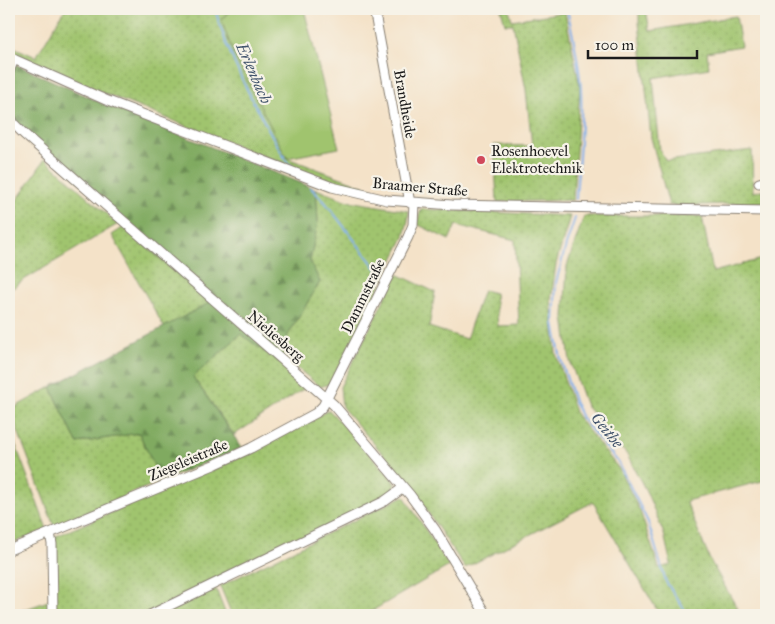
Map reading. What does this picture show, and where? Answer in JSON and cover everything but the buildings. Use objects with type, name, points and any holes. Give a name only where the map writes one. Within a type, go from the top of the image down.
[{"type":"street","name":"Brandheide","points":[[374,9],[412,203]]},
{"type":"street","name":"Braamer Straße","points":[[11,58],[108,101],[332,187],[370,197],[412,203],[499,207],[766,211]]},
{"type":"street","points":[[9,72],[11,58]]},
{"type":"street","name":"Nieliesberg","points":[[9,113],[14,124],[24,134],[328,399],[410,495],[436,531],[486,615]]},
{"type":"street","name":"Dammstraße","points":[[328,399],[408,237],[413,225],[412,203]]},
{"type":"street","name":"Ziegeleistraße","points":[[9,550],[251,448],[316,413],[328,399]]},
{"type":"street","points":[[150,615],[385,502],[403,488]]},
{"type":"street","points":[[50,533],[52,544],[53,615]]},
{"type":"green space","points":[[65,9],[230,9],[221,19],[234,55],[287,158],[393,197],[328,182],[83,85],[9,53],[9,45],[36,57]]},
{"type":"green space","points":[[233,9],[304,9],[339,148],[287,158],[234,55],[221,19]]},
{"type":"green space","points":[[501,9],[509,9],[512,20],[565,12],[580,87],[573,200],[497,202],[494,145],[532,146],[526,90],[513,24],[505,24]]},
{"type":"green space","points":[[639,9],[646,9],[650,31],[736,16],[741,46],[707,52],[709,68],[653,78],[660,150],[666,161],[752,150],[753,192],[766,190],[766,202],[669,205],[651,138]]},
{"type":"green space","points":[[15,64],[106,105],[316,189],[318,222],[310,261],[320,282],[288,335],[279,362],[241,334],[193,377],[242,448],[161,481],[139,433],[77,443],[51,387],[209,303],[16,123],[9,101],[10,79]]},
{"type":"green space","points":[[45,159],[118,224],[22,281],[9,291],[9,212]]},
{"type":"green space","points":[[316,189],[348,201],[409,211],[404,237],[332,383],[320,387],[282,355],[288,335],[320,282],[310,261],[318,222]]},
{"type":"green space","points":[[421,209],[570,216],[556,264],[551,300],[556,354],[576,415],[619,469],[640,511],[659,568],[671,565],[664,534],[647,493],[626,453],[586,406],[570,361],[564,317],[567,266],[584,216],[702,216],[713,272],[766,258],[766,480],[686,501],[710,560],[741,615],[660,615],[593,502],[465,568],[409,484],[342,407],[340,387],[397,274],[435,292],[429,327],[466,339],[483,290],[495,293],[498,326],[519,325],[515,240],[456,225],[449,240],[417,224]]},
{"type":"green space","points":[[124,227],[210,303],[164,327],[112,235]]},
{"type":"green space","points":[[241,334],[308,386],[234,435],[193,377]]},
{"type":"green space","points":[[51,387],[77,443],[139,433],[161,481],[54,526],[10,410]]},
{"type":"green space","points":[[329,410],[390,476],[395,484],[389,496],[144,615],[56,615],[54,537],[248,454]]},
{"type":"green space","points":[[9,427],[47,529],[9,545]]},
{"type":"green space","points":[[404,496],[449,566],[365,615],[232,615],[220,586]]},
{"type":"green space","points":[[216,589],[226,615],[160,615]]},
{"type":"green space","points":[[51,600],[51,615],[9,615]]},
{"type":"waterway","name":"Erlenbach","points":[[215,9],[221,29],[246,88],[287,162],[293,168]]},
{"type":"waterway","name":"Geithe","points":[[567,9],[574,38],[581,88],[581,130],[576,199]]},
{"type":"waterway","name":"Erlenbach","points":[[310,187],[325,202],[382,276]]},
{"type":"waterway","name":"Geithe","points":[[575,218],[556,283],[554,323],[561,360],[574,401],[582,418],[618,462],[648,522],[666,582],[688,615]]},
{"type":"place","name":"Rosenhoevel Elektrotechnik","points":[[481,160]]}]
